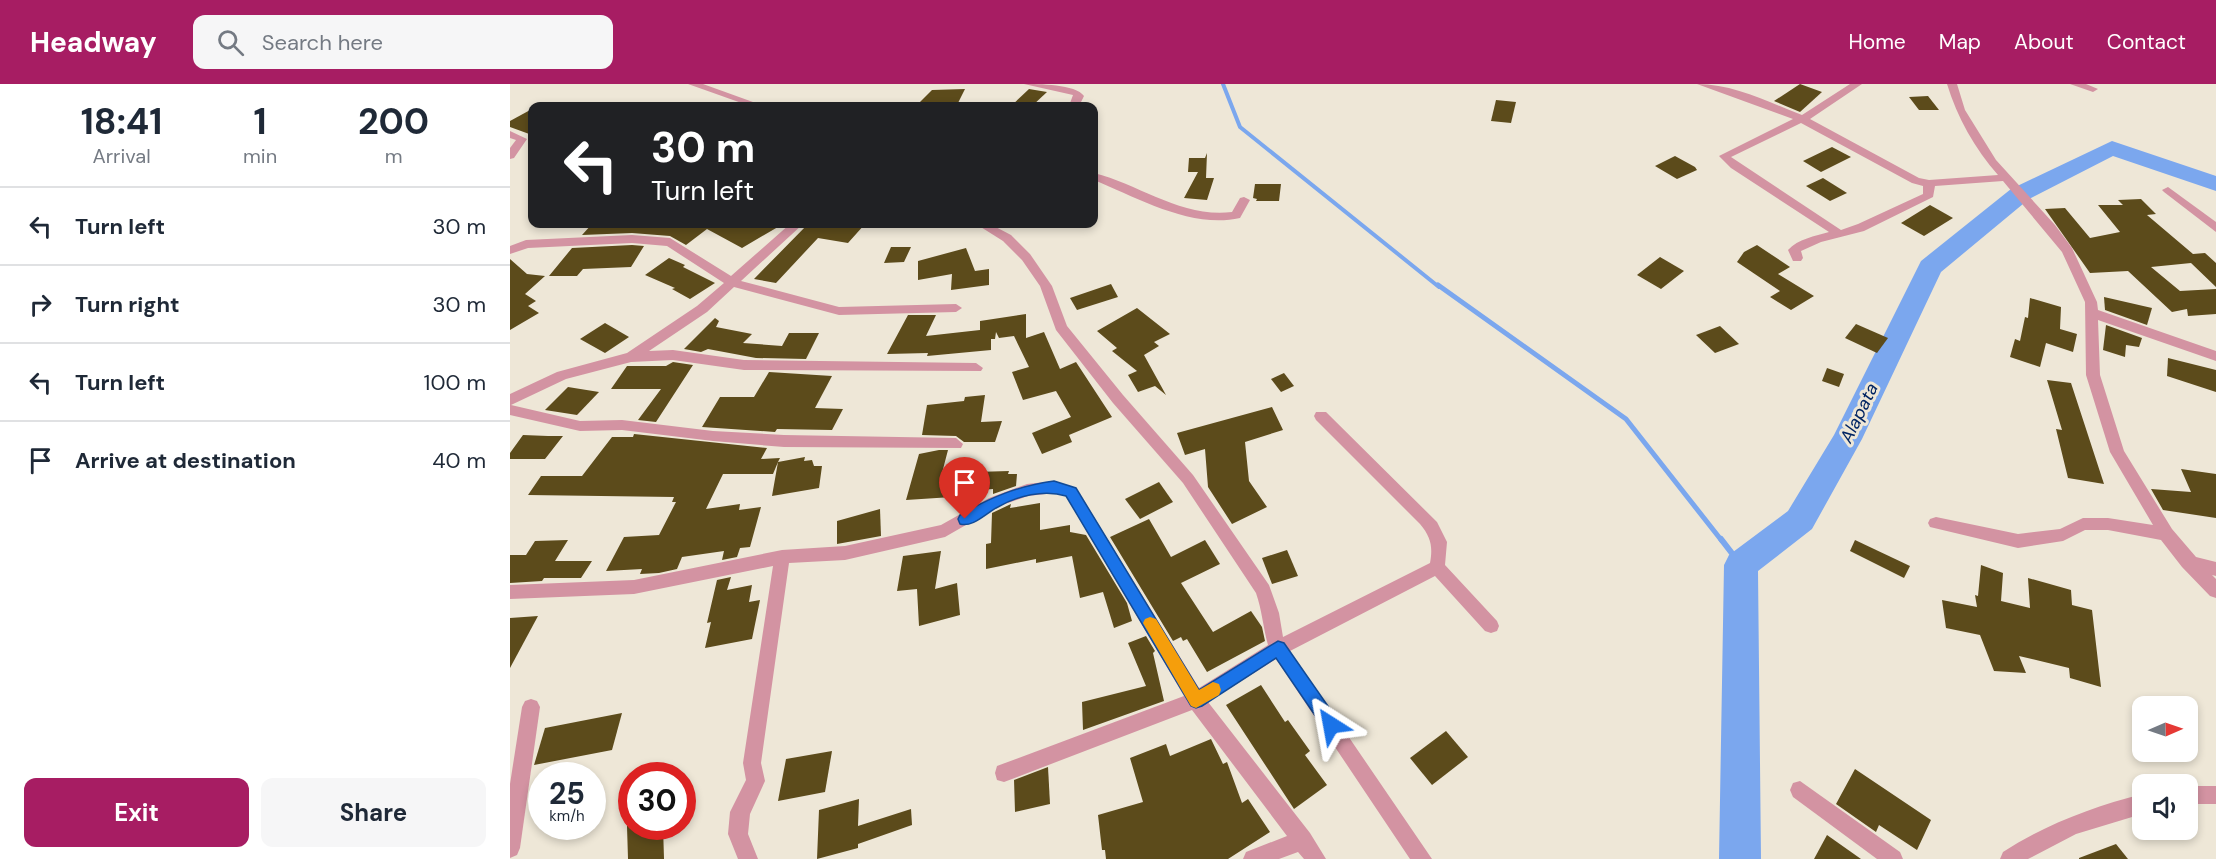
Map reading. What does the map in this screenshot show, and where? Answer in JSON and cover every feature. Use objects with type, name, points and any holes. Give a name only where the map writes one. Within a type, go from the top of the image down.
[{"type":"street","points":[[693,84],[747,102]]},
{"type":"street","points":[[1029,84],[1077,93],[1079,96],[1076,102]]},
{"type":"street","points":[[1702,84],[1739,94],[1800,118],[1903,174],[1929,183],[2005,178]]},
{"type":"street","points":[[1837,232],[1735,166],[1724,156],[1814,113],[1857,84]]},
{"type":"street","points":[[1952,84],[1960,110],[2005,178],[2051,228],[2068,251],[2087,290],[2092,313],[2093,375],[2117,453],[2166,534],[2216,591]]},
{"type":"street","points":[[2075,84],[2093,89]]},
{"type":"street","points":[[510,134],[522,139],[513,153]]},
{"type":"street","points":[[513,153],[528,144]]},
{"type":"street","points":[[1098,178],[1159,202],[1215,218],[1236,215],[1240,212],[1244,200]]},
{"type":"street","points":[[1797,258],[1794,250],[1801,245],[1837,232],[1858,229],[1892,212],[1920,202],[1929,195],[1929,183]]},
{"type":"street","points":[[2168,190],[2216,228]]},
{"type":"street","points":[[632,357],[702,309],[793,228]]},
{"type":"street","points":[[989,228],[1007,238],[1026,257],[1046,286],[1060,327],[1118,399],[1188,479],[1263,590],[1271,612],[1272,629],[1278,648],[1422,859]]},
{"type":"street","points":[[510,250],[526,244],[620,239],[670,242],[733,283],[839,311],[956,308]]},
{"type":"street","points":[[2092,313],[2216,356]]},
{"type":"street","points":[[510,400],[562,375],[632,357],[673,355],[744,365],[976,368]]},
{"type":"street","points":[[510,410],[580,426],[622,425],[713,436],[784,441],[956,444]]},
{"type":"street","points":[[1321,416],[1439,535],[1441,548],[1437,567]]},
{"type":"street","points":[[510,592],[634,587],[782,557],[845,553],[945,531],[994,502],[1027,490],[1054,487],[1071,492],[1196,700],[1316,859]]},
{"type":"street","points":[[1936,523],[2018,541],[2063,535],[2083,524],[2108,524],[2166,534]]},
{"type":"street","points":[[748,859],[738,834],[740,812],[756,782],[752,763],[782,557]]},
{"type":"street","points":[[2188,561],[2216,569]]},
{"type":"street","points":[[1004,773],[1196,700],[1278,648],[1437,567]]},
{"type":"street","points":[[1437,567],[1491,626]]},
{"type":"street","points":[[510,848],[531,707]]},
{"type":"street","points":[[1800,790],[1893,859]]},
{"type":"street","points":[[2198,795],[2216,795]]},
{"type":"street","points":[[2010,859],[2069,825],[2132,807]]},
{"type":"street","points":[[1253,859],[1303,840]]},
{"type":"building","points":[[1800,84],[1822,92],[1800,112],[1774,101]]},
{"type":"building","points":[[965,89],[958,102],[920,102],[932,90]]},
{"type":"building","points":[[1029,89],[1047,92],[1036,102],[1015,102]]},
{"type":"building","points":[[1928,96],[1939,110],[1919,110],[1909,97]]},
{"type":"building","points":[[1496,100],[1516,102],[1511,123],[1491,121]]},
{"type":"building","points":[[528,111],[528,134],[510,127],[510,121]]},
{"type":"building","points":[[1832,147],[1851,157],[1821,172],[1803,161]]},
{"type":"building","points":[[1207,153],[1206,178],[1214,178],[1207,200],[1184,198],[1198,172],[1188,172],[1189,158],[1205,158]]},
{"type":"building","points":[[1675,156],[1697,170],[1677,179],[1655,166]]},
{"type":"building","points":[[1823,178],[1847,193],[1830,201],[1806,186]]},
{"type":"building","points":[[1255,184],[1281,184],[1279,201],[1256,201],[1257,199],[1253,198]]},
{"type":"building","points":[[2141,199],[2156,214],[2147,215],[2193,254],[2205,253],[2216,263],[2216,287],[2191,263],[2151,267],[2180,291],[2216,289],[2216,314],[2188,316],[2187,309],[2172,312],[2128,271],[2090,273],[2045,209],[2065,208],[2090,238],[2120,232],[2098,205],[2123,205],[2118,200]]},
{"type":"building","points":[[1930,205],[1953,218],[1924,236],[1901,223]]},
{"type":"building","points":[[588,228],[776,228],[742,248],[707,229],[686,245],[670,236],[632,233],[582,235]]},
{"type":"building","points":[[804,228],[861,228],[848,243],[818,238],[776,283],[754,279]]},
{"type":"building","points":[[1757,245],[1790,267],[1778,274],[1814,296],[1791,310],[1770,297],[1780,291],[1737,262],[1744,252]]},
{"type":"building","points":[[644,246],[631,267],[583,269],[577,276],[549,276],[572,248]]},
{"type":"building","points":[[891,247],[911,247],[904,262],[884,263]]},
{"type":"building","points":[[966,248],[975,271],[989,269],[989,285],[951,290],[952,274],[918,280],[918,261]]},
{"type":"building","points":[[1660,257],[1684,271],[1661,289],[1637,275]]},
{"type":"building","points":[[669,258],[715,283],[690,299],[672,289],[675,288],[645,275]]},
{"type":"building","points":[[510,259],[527,274],[545,276],[525,294],[536,301],[528,306],[539,313],[510,330]]},
{"type":"building","points":[[1111,284],[1118,297],[1077,310],[1070,298]]},
{"type":"building","points":[[2104,297],[2152,308],[2147,325],[2105,310]]},
{"type":"building","points":[[2030,298],[2061,307],[2060,329],[2077,334],[2073,352],[2046,343],[2040,367],[2010,357],[2015,339],[2020,341],[2025,317],[2028,318]]},
{"type":"building","points":[[1137,308],[1170,334],[1154,342],[1159,346],[1144,355],[1166,395],[1155,386],[1138,392],[1128,375],[1137,371],[1112,351],[1117,348],[1097,331]]},
{"type":"building","points":[[1026,314],[1026,338],[1044,332],[1060,369],[1076,362],[1112,417],[1069,435],[1072,442],[1042,454],[1032,433],[1071,417],[1056,391],[1023,400],[1012,372],[1029,367],[1014,336],[999,338],[996,332],[995,339],[991,339],[991,350],[927,356],[928,353],[887,354],[908,315],[936,315],[926,336],[980,330],[980,321]]},
{"type":"building","points":[[715,318],[719,321],[716,327],[752,334],[743,343],[782,346],[789,333],[819,333],[806,359],[756,358],[708,349],[701,352],[684,349]]},
{"type":"building","points":[[605,323],[629,337],[605,353],[580,339]]},
{"type":"building","points":[[1856,324],[1888,338],[1877,353],[1845,338]]},
{"type":"building","points":[[2106,325],[2142,338],[2139,347],[2126,345],[2125,357],[2103,350]]},
{"type":"building","points":[[1720,326],[1739,344],[1715,353],[1696,335]]},
{"type":"building","points":[[2168,358],[2216,370],[2216,392],[2167,376]]},
{"type":"building","points":[[673,362],[693,365],[656,422],[638,420],[661,389],[611,389],[627,366],[666,366]]},
{"type":"building","points":[[1827,368],[1844,374],[1839,387],[1822,381]]},
{"type":"building","points":[[769,372],[832,376],[815,408],[843,409],[832,430],[777,429],[775,432],[702,427],[720,397],[754,397]]},
{"type":"building","points":[[1284,373],[1294,386],[1281,392],[1271,379]]},
{"type":"building","points":[[2047,380],[2071,383],[2104,484],[2068,478],[2056,429],[2062,430]]},
{"type":"building","points":[[568,387],[599,392],[577,415],[545,410]]},
{"type":"building","points":[[985,395],[981,422],[1002,421],[995,442],[964,442],[956,436],[922,435],[927,405],[964,401],[965,397]]},
{"type":"building","points":[[1272,407],[1283,430],[1245,442],[1249,481],[1267,507],[1232,524],[1208,487],[1205,449],[1185,455],[1177,433]]},
{"type":"building","points":[[634,434],[767,448],[761,459],[780,458],[773,474],[723,474],[706,509],[740,504],[739,510],[761,507],[750,547],[740,548],[737,557],[722,560],[724,551],[682,557],[677,569],[659,573],[640,574],[642,569],[606,571],[624,537],[659,535],[676,502],[672,502],[674,497],[528,495],[541,476],[582,476],[612,437],[633,437]]},
{"type":"building","points":[[523,435],[563,436],[545,459],[510,459],[510,453]]},
{"type":"building","points":[[948,450],[942,473],[1009,471],[1008,474],[1017,474],[1016,486],[993,494],[993,489],[954,492],[952,497],[906,500],[919,454]]},
{"type":"building","points":[[805,457],[804,461],[812,460],[814,466],[822,466],[819,488],[772,496],[778,462]]},
{"type":"building","points":[[2181,469],[2216,474],[2216,518],[2163,510],[2151,489],[2191,492]]},
{"type":"building","points":[[1159,482],[1173,502],[1140,519],[1125,499]]},
{"type":"building","points":[[1040,503],[1040,530],[1070,525],[1070,532],[1086,535],[1127,603],[1132,621],[1114,628],[1103,592],[1080,598],[1072,556],[1036,563],[1036,559],[986,569],[986,544],[991,543],[992,513],[1011,504],[1010,508]]},
{"type":"building","points":[[880,509],[881,536],[837,544],[837,521]]},
{"type":"building","points":[[1149,519],[1171,557],[1205,540],[1220,564],[1181,583],[1213,632],[1251,611],[1262,627],[1265,641],[1207,672],[1187,639],[1183,641],[1181,637],[1173,641],[1110,537]]},
{"type":"building","points":[[568,540],[555,561],[592,561],[581,578],[544,578],[542,581],[510,583],[510,555],[526,555],[535,541]]},
{"type":"building","points":[[1855,540],[1910,566],[1904,578],[1850,551]]},
{"type":"building","points":[[1287,550],[1298,576],[1272,584],[1262,558]]},
{"type":"building","points":[[941,551],[935,589],[957,583],[960,615],[919,626],[917,589],[897,591],[903,556]]},
{"type":"building","points":[[1981,565],[2003,573],[2001,601],[2030,608],[2028,578],[2071,590],[2072,605],[2092,610],[2101,687],[2070,678],[2069,668],[2019,656],[2026,673],[1994,671],[1980,635],[1946,628],[1942,600],[1977,607],[1975,595],[1978,596]]},
{"type":"building","points":[[731,577],[727,590],[752,585],[749,602],[760,600],[752,639],[705,648],[711,622],[707,623],[717,580]]},
{"type":"building","points":[[538,616],[510,668],[510,618]]},
{"type":"building","points":[[1146,636],[1155,651],[1153,653],[1164,701],[1083,730],[1082,702],[1146,686],[1128,643]]},
{"type":"building","points":[[1261,685],[1285,722],[1288,720],[1310,751],[1305,755],[1327,785],[1294,809],[1226,705]]},
{"type":"building","points":[[622,713],[612,750],[550,762],[535,762],[545,728]]},
{"type":"building","points":[[1446,731],[1468,757],[1432,785],[1410,758]]},
{"type":"building","points":[[1211,739],[1223,764],[1227,762],[1242,803],[1248,799],[1270,832],[1228,859],[1106,859],[1105,850],[1102,850],[1098,815],[1143,802],[1130,758],[1166,744],[1170,756]]},
{"type":"building","points":[[832,751],[825,792],[778,801],[786,759]]},
{"type":"building","points":[[1048,767],[1050,804],[1015,812],[1014,780]]},
{"type":"building","points":[[1855,769],[1931,820],[1917,850],[1879,825],[1876,832],[1836,804]]},
{"type":"building","points":[[859,799],[858,826],[911,809],[912,825],[858,844],[858,848],[817,859],[819,810]]},
{"type":"building","points":[[1827,835],[1861,859],[1814,859]]},
{"type":"building","points":[[627,840],[663,840],[664,859],[628,859]]},
{"type":"building","points":[[2116,844],[2128,859],[2079,859],[2079,858]]},
{"type":"waterway","points":[[1223,84],[1240,127],[1439,287]]},
{"type":"waterway","name":"Alapata","points":[[1740,859],[1741,565],[1800,520],[1847,439],[1930,267],[2020,194],[2112,148],[2216,184]]},
{"type":"waterway","points":[[1438,285],[1626,419],[1722,541]]},
{"type":"waterway","points":[[1721,539],[1741,565]]},
{"type":"slow traffic","points":[[1150,623],[1196,700],[1213,690]]},
{"type":"route","points":[[965,519],[994,502],[1027,490],[1054,487],[1071,492],[1196,700],[1278,648],[1331,725]]}]
